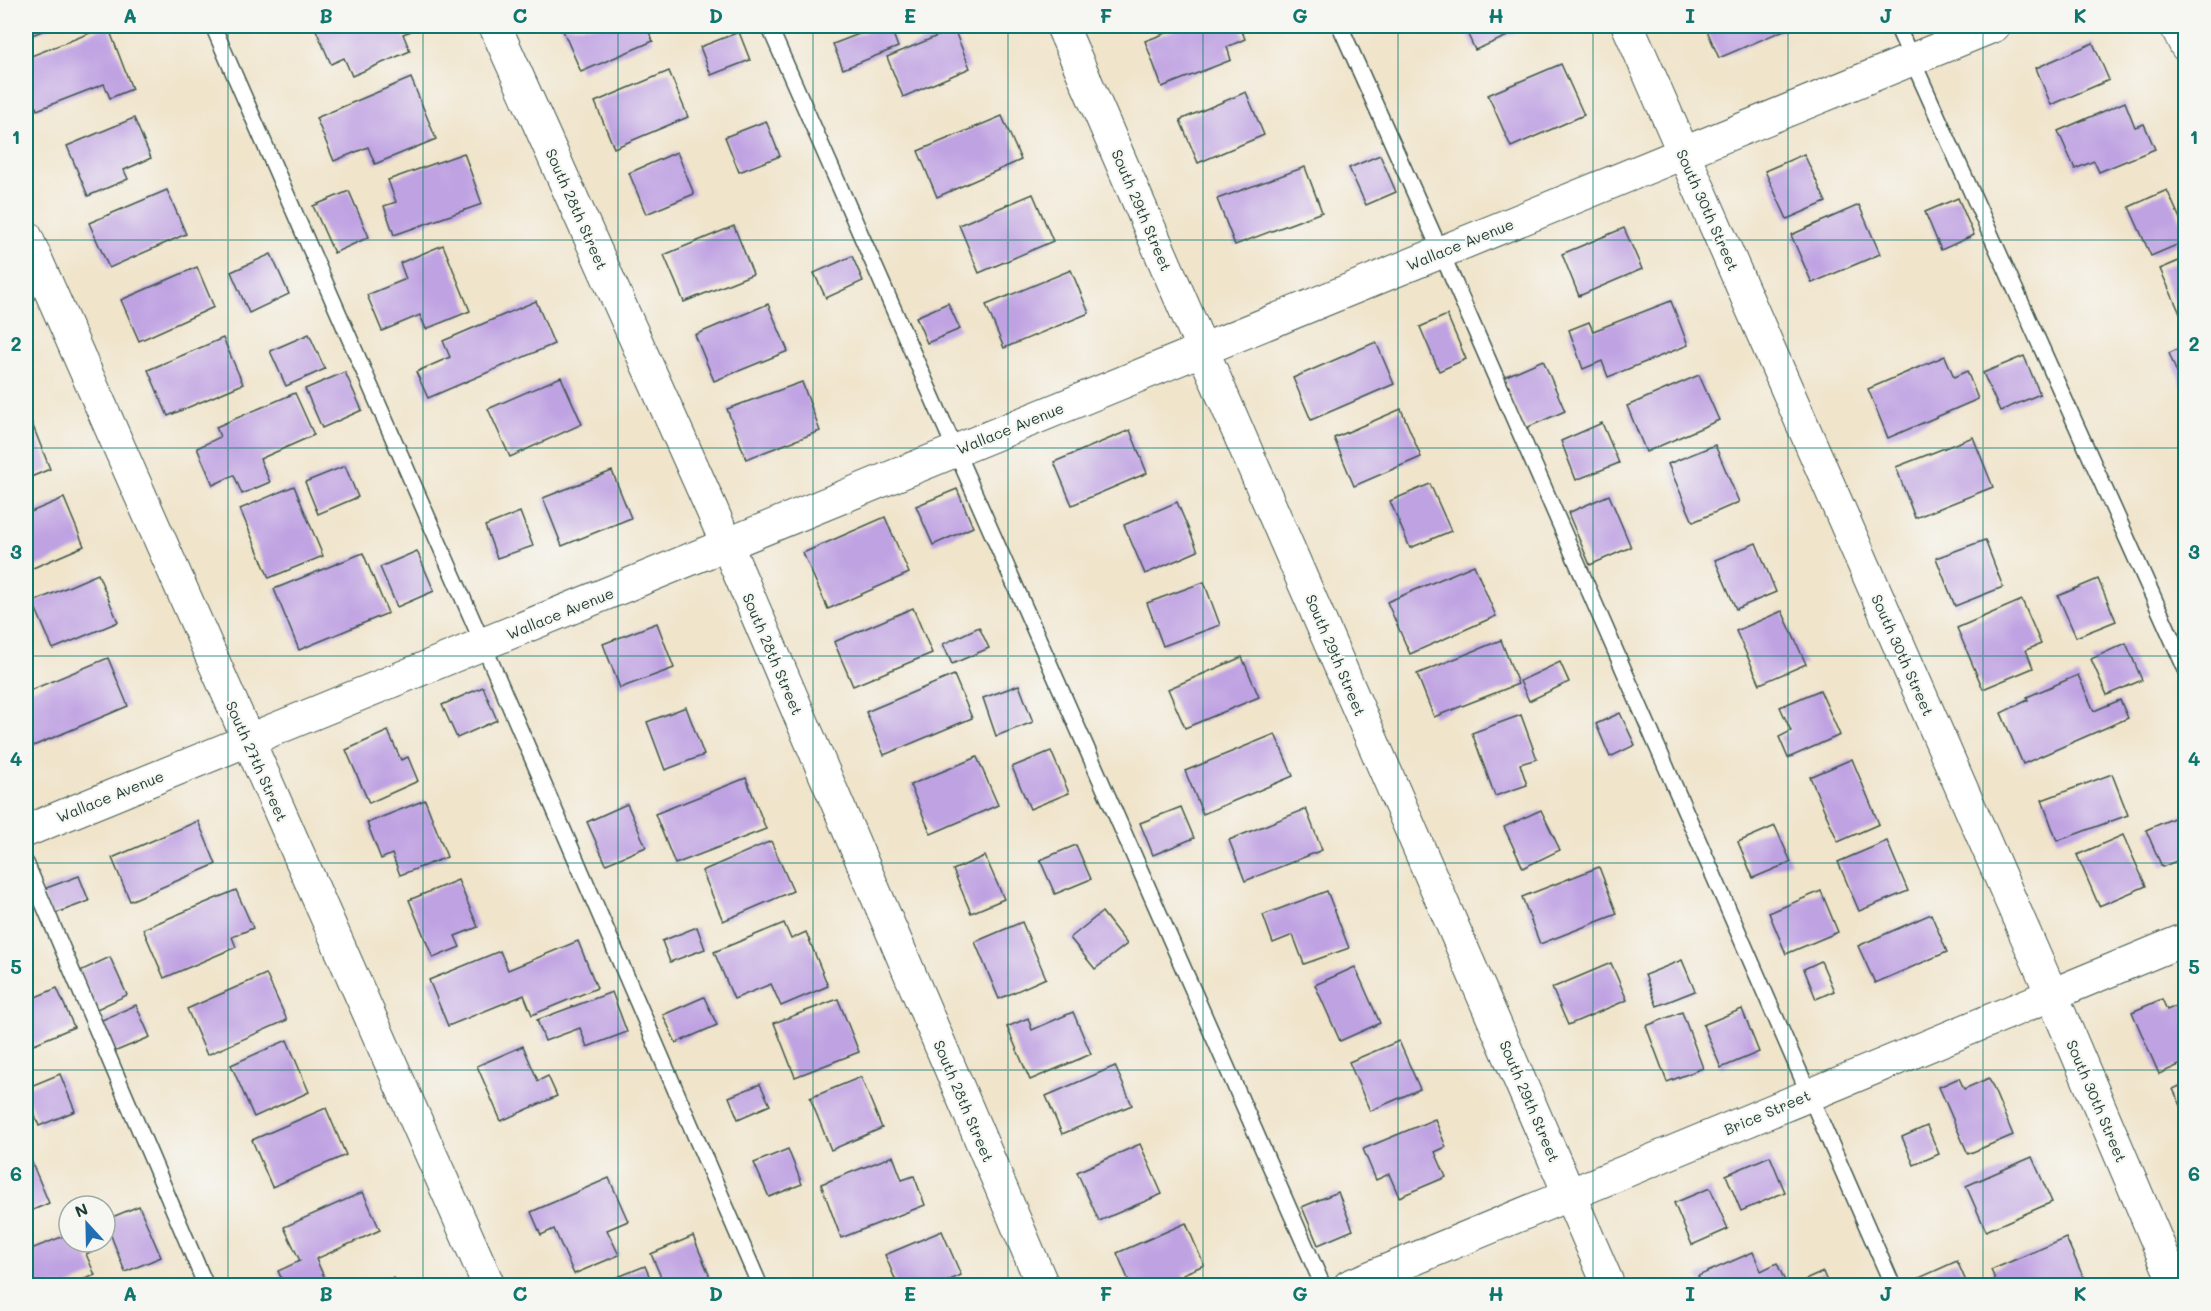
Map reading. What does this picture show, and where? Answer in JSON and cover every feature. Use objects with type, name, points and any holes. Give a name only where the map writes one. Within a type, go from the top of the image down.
[{"type":"street","name":"South 28th Street","points":[[495,26],[698,478],[1043,1286]]},
{"type":"street","name":"South 29th Street","points":[[1062,26],[1609,1286]]},
{"type":"street","name":"South 30th Street","points":[[1628,26],[2052,995],[2176,1286]]},
{"type":"street","name":"Wallace Avenue","points":[[26,831],[1994,26]]},
{"type":"street","points":[[2176,26],[2186,46]]},
{"type":"street","name":"South 27th Street","points":[[26,236],[489,1286]]},
{"type":"street","name":"Brice Street","points":[[1350,1286],[2186,939]]},
{"type":"lane","points":[[213,26],[760,1286]]},
{"type":"lane","points":[[769,26],[1323,1286]]},
{"type":"lane","points":[[1340,26],[1893,1286]]},
{"type":"lane","points":[[1897,26],[2186,670]]},
{"type":"lane","points":[[26,862],[206,1286]]},
{"type":"building","points":[[27,26],[55,26],[32,35]]},
{"type":"building","points":[[108,26],[132,89],[110,98],[104,84],[37,110],[26,79],[26,58]]},
{"type":"building","points":[[327,26],[408,26],[411,31],[403,34],[410,51],[352,76],[344,58],[331,64],[316,30]]},
{"type":"building","points":[[561,26],[646,26],[653,41],[581,72]]},
{"type":"building","points":[[880,26],[890,26],[898,47],[843,69],[833,44]]},
{"type":"building","points":[[1185,26],[1240,26],[1245,39],[1227,47],[1231,60],[1162,87],[1145,41]]},
{"type":"building","points":[[1464,26],[1531,26],[1475,50]]},
{"type":"building","points":[[1705,26],[1790,26],[1791,27],[1719,58]]},
{"type":"building","points":[[954,29],[970,68],[903,97],[887,57]]},
{"type":"building","points":[[739,32],[750,60],[711,75],[700,47]]},
{"type":"building","points":[[2093,43],[2109,80],[2051,105],[2036,68]]},
{"type":"building","points":[[1561,64],[1584,115],[1511,147],[1488,95]]},
{"type":"building","points":[[669,71],[688,117],[614,148],[595,102]]},
{"type":"building","points":[[411,78],[436,139],[375,164],[368,147],[334,161],[316,118]]},
{"type":"building","points":[[1246,92],[1264,135],[1198,163],[1180,120]]},
{"type":"building","points":[[2125,102],[2135,127],[2144,124],[2155,149],[2099,172],[2094,161],[2075,169],[2058,131]]},
{"type":"building","points":[[1002,116],[1021,160],[937,197],[918,151]]},
{"type":"building","points":[[134,118],[151,158],[124,170],[128,179],[88,196],[67,146]]},
{"type":"building","points":[[766,121],[780,156],[739,172],[725,137]]},
{"type":"building","points":[[677,152],[694,194],[646,214],[629,173]]},
{"type":"building","points":[[464,153],[482,204],[394,235],[384,206],[396,202],[388,180]]},
{"type":"building","points":[[1804,154],[1826,202],[1787,219],[1765,171]]},
{"type":"building","points":[[1380,155],[1396,192],[1366,205],[1349,168]]},
{"type":"building","points":[[1305,167],[1322,212],[1235,245],[1217,199]]},
{"type":"building","points":[[167,190],[186,234],[109,268],[89,223]]},
{"type":"building","points":[[2167,190],[2186,232],[2186,241],[2151,256],[2129,207]]},
{"type":"building","points":[[349,191],[369,237],[334,253],[313,206]]},
{"type":"building","points":[[1033,194],[1053,241],[979,273],[959,225]]},
{"type":"building","points":[[1958,198],[1974,235],[1941,250],[1925,212]]},
{"type":"building","points":[[1859,205],[1880,254],[1812,283],[1791,235]]},
{"type":"building","points":[[734,226],[753,274],[684,302],[664,255]]},
{"type":"building","points":[[1624,228],[1642,269],[1579,296],[1562,254]]},
{"type":"building","points":[[443,245],[470,311],[426,329],[420,315],[382,331],[367,295],[406,279],[400,263]]},
{"type":"building","points":[[271,254],[289,294],[249,313],[231,272]]},
{"type":"building","points":[[852,256],[863,281],[826,298],[814,273]]},
{"type":"building","points":[[2186,258],[2186,319],[2183,320],[2160,269]]},
{"type":"building","points":[[197,267],[214,307],[139,341],[121,300]]},
{"type":"building","points":[[1071,270],[1089,313],[1004,348],[986,305]]},
{"type":"building","points":[[536,301],[554,344],[428,398],[416,372],[450,357],[443,341]]},
{"type":"building","points":[[1671,301],[1688,345],[1608,377],[1602,361],[1583,369],[1569,330],[1589,322],[1593,331]]},
{"type":"building","points":[[948,303],[960,329],[927,343],[916,317]]},
{"type":"building","points":[[768,304],[788,351],[714,381],[695,335]]},
{"type":"building","points":[[1447,315],[1466,359],[1439,371],[1420,327]]},
{"type":"building","points":[[309,334],[325,369],[286,386],[270,351]]},
{"type":"building","points":[[223,338],[243,384],[168,416],[148,370]]},
{"type":"building","points":[[1376,342],[1394,384],[1311,420],[1293,378]]},
{"type":"building","points":[[2185,346],[2185,394],[2169,353]]},
{"type":"building","points":[[1945,356],[1954,377],[1967,371],[1978,399],[1888,438],[1868,389]]},
{"type":"building","points":[[2024,356],[2040,394],[2000,411],[1983,373]]},
{"type":"building","points":[[1543,360],[1565,411],[1526,428],[1504,377]]},
{"type":"building","points":[[345,372],[362,410],[322,428],[305,389]]},
{"type":"building","points":[[1699,375],[1719,420],[1646,452],[1627,406]]},
{"type":"building","points":[[561,377],[582,424],[510,457],[488,409]]},
{"type":"building","points":[[802,382],[820,431],[746,459],[727,409]]},
{"type":"building","points":[[295,393],[314,435],[260,459],[270,482],[242,494],[234,475],[213,485],[197,448],[220,437],[216,427]]},
{"type":"building","points":[[1401,409],[1421,457],[1354,486],[1334,438]]},
{"type":"building","points":[[31,421],[50,469],[26,479],[26,423]]},
{"type":"building","points":[[1602,423],[1619,463],[1576,480],[1561,441]]},
{"type":"building","points":[[1130,430],[1147,473],[1072,505],[1054,462]]},
{"type":"building","points":[[1973,437],[1993,487],[1915,518],[1896,467]]},
{"type":"building","points":[[2186,443],[2186,457],[2180,445]]},
{"type":"building","points":[[1715,445],[1739,502],[1693,522],[1668,464]]},
{"type":"building","points":[[345,466],[358,497],[318,514],[305,482]]},
{"type":"building","points":[[612,471],[631,518],[562,546],[543,498]]},
{"type":"building","points":[[1430,484],[1451,531],[1410,548],[1390,501]]},
{"type":"building","points":[[294,486],[323,556],[269,578],[240,509]]},
{"type":"building","points":[[957,489],[973,527],[933,545],[916,506]]},
{"type":"building","points":[[1609,495],[1631,547],[1590,565],[1568,513]]},
{"type":"building","points":[[64,498],[84,546],[26,571],[26,514]]},
{"type":"building","points":[[1177,502],[1198,551],[1145,574],[1124,525]]},
{"type":"building","points":[[520,512],[533,546],[497,558],[485,526]]},
{"type":"building","points":[[885,517],[909,573],[828,609],[803,553]]},
{"type":"building","points":[[1985,540],[2003,587],[1955,606],[1936,558]]},
{"type":"building","points":[[1756,543],[1776,592],[1736,609],[1715,560]]},
{"type":"building","points":[[417,551],[434,591],[397,607],[380,567]]},
{"type":"building","points":[[363,553],[388,613],[299,650],[274,589]]},
{"type":"building","points":[[1474,565],[1496,616],[1410,654],[1387,602]]},
{"type":"building","points":[[98,574],[118,622],[53,649],[33,602]]},
{"type":"building","points":[[2098,579],[2116,621],[2076,637],[2058,596]]},
{"type":"building","points":[[1204,582],[1220,625],[1163,646],[1147,603]]},
{"type":"building","points":[[2022,600],[2041,644],[2026,650],[2033,668],[1983,689],[1957,628]]},
{"type":"building","points":[[913,608],[932,653],[853,686],[834,642]]},
{"type":"building","points":[[1782,611],[1806,664],[1760,684],[1736,631]]},
{"type":"building","points":[[657,623],[674,668],[620,688],[603,644]]},
{"type":"building","points":[[979,627],[989,648],[952,664],[943,644]]},
{"type":"building","points":[[1501,640],[1518,684],[1434,717],[1417,674]]},
{"type":"building","points":[[2126,643],[2142,680],[2107,695],[2091,659]]},
{"type":"building","points":[[1242,657],[1259,697],[1185,728],[1168,689]]},
{"type":"building","points":[[108,658],[128,706],[26,749],[26,692]]},
{"type":"building","points":[[1560,662],[1569,682],[1529,701],[1520,681]]},
{"type":"building","points":[[954,675],[972,718],[884,755],[866,712]]},
{"type":"building","points":[[2078,675],[2094,711],[2120,700],[2128,718],[2023,764],[2001,713],[2028,700],[2027,697]]},
{"type":"building","points":[[1019,685],[1033,722],[996,736],[983,698]]},
{"type":"building","points":[[483,687],[497,720],[457,738],[442,705]]},
{"type":"building","points":[[1820,690],[1840,735],[1788,758],[1779,737],[1791,731],[1780,707]]},
{"type":"building","points":[[686,707],[704,755],[665,770],[647,722]]},
{"type":"building","points":[[1620,713],[1635,745],[1610,757],[1596,724]]},
{"type":"building","points":[[1521,715],[1537,759],[1520,764],[1527,785],[1495,796],[1472,733]]},
{"type":"building","points":[[388,731],[401,760],[408,757],[418,781],[369,803],[346,750]]},
{"type":"building","points":[[1275,734],[1293,776],[1203,814],[1185,771]]},
{"type":"building","points":[[1051,751],[1069,793],[1030,809],[1012,767]]},
{"type":"building","points":[[977,757],[998,805],[931,834],[910,785]]},
{"type":"building","points":[[1852,759],[1879,824],[1838,842],[1810,777]]},
{"type":"building","points":[[2112,774],[2128,815],[2057,841],[2042,800]]},
{"type":"building","points":[[746,778],[766,829],[675,864],[655,814]]},
{"type":"building","points":[[425,800],[447,857],[400,875],[392,854],[381,859],[367,823]]},
{"type":"building","points":[[627,804],[646,847],[606,864],[587,822]]},
{"type":"building","points":[[1181,807],[1194,838],[1153,855],[1140,823]]},
{"type":"building","points":[[1306,809],[1322,850],[1245,881],[1229,840]]},
{"type":"building","points":[[1541,810],[1560,850],[1523,868],[1504,827]]},
{"type":"building","points":[[2183,814],[2186,820],[2186,857],[2162,867],[2146,830]]},
{"type":"building","points":[[198,821],[216,864],[130,901],[112,858]]},
{"type":"building","points":[[1775,826],[1791,862],[1753,878],[1738,842]]},
{"type":"building","points":[[2123,835],[2146,886],[2099,906],[2077,855]]},
{"type":"building","points":[[771,841],[793,891],[723,921],[702,871]]},
{"type":"building","points":[[1887,841],[1908,891],[1859,911],[1838,862]]},
{"type":"building","points":[[1076,845],[1091,879],[1055,894],[1040,860]]},
{"type":"building","points":[[985,856],[1004,899],[971,913],[953,870]]},
{"type":"building","points":[[1599,867],[1617,914],[1540,944],[1522,897]]},
{"type":"building","points":[[79,876],[89,901],[51,915],[41,890]]},
{"type":"building","points":[[458,880],[478,927],[455,936],[460,947],[433,958],[409,900]]},
{"type":"building","points":[[236,890],[253,928],[232,937],[236,947],[164,978],[143,929]]},
{"type":"building","points":[[1327,891],[1349,948],[1304,964],[1293,935],[1273,943],[1263,915]]},
{"type":"building","points":[[1821,891],[1838,932],[1786,954],[1769,913]]},
{"type":"building","points":[[1102,912],[1127,944],[1095,969],[1070,938]]},
{"type":"building","points":[[26,914],[31,926],[26,929]]},
{"type":"building","points":[[1931,914],[1947,952],[1875,983],[1858,946]]},
{"type":"building","points":[[1022,922],[1046,978],[999,999],[975,942]]},
{"type":"building","points":[[784,923],[791,939],[806,932],[828,986],[781,1006],[771,984],[734,999],[714,952]]},
{"type":"building","points":[[697,927],[705,949],[670,962],[662,941]]},
{"type":"building","points":[[578,941],[597,988],[532,1015],[524,995],[448,1026],[429,980],[500,951],[508,970]]},
{"type":"building","points":[[110,957],[127,995],[97,1009],[80,971]]},
{"type":"building","points":[[1682,960],[1695,991],[1657,1006],[1645,975]]},
{"type":"building","points":[[1821,961],[1834,991],[1816,999],[1804,969]]},
{"type":"building","points":[[1611,963],[1627,1000],[1568,1025],[1552,988]]},
{"type":"building","points":[[1355,967],[1380,1023],[1340,1041],[1315,985]]},
{"type":"building","points":[[266,974],[287,1020],[207,1055],[187,1009]]},
{"type":"building","points":[[57,988],[74,1027],[34,1044],[26,1025],[26,1001]]},
{"type":"building","points":[[612,992],[627,1032],[587,1047],[580,1028],[545,1041],[537,1020]]},
{"type":"building","points":[[704,997],[717,1025],[676,1043],[663,1015]]},
{"type":"building","points":[[838,999],[859,1052],[795,1077],[774,1023]]},
{"type":"building","points":[[2162,999],[2167,1010],[2186,1002],[2186,1062],[2159,1074],[2132,1012]]},
{"type":"building","points":[[136,1005],[150,1037],[114,1052],[100,1021]]},
{"type":"building","points":[[1742,1009],[1759,1052],[1721,1068],[1703,1025]]},
{"type":"building","points":[[1073,1012],[1091,1054],[1030,1080],[1007,1027],[1028,1018],[1032,1030]]},
{"type":"building","points":[[1682,1012],[1703,1068],[1667,1082],[1646,1026]]},
{"type":"building","points":[[287,1040],[309,1092],[254,1117],[231,1065]]},
{"type":"building","points":[[1399,1041],[1420,1089],[1370,1111],[1349,1062]]},
{"type":"building","points":[[523,1046],[538,1081],[548,1076],[557,1096],[501,1121],[477,1066]]},
{"type":"building","points":[[1115,1066],[1132,1105],[1062,1134],[1046,1096]]},
{"type":"building","points":[[60,1074],[75,1111],[39,1126],[26,1088]]},
{"type":"building","points":[[861,1077],[882,1128],[831,1150],[810,1098]]},
{"type":"building","points":[[1959,1078],[1964,1089],[1989,1078],[2013,1135],[1968,1154],[1939,1087]]},
{"type":"building","points":[[2186,1083],[2186,1116],[2173,1089]]},
{"type":"building","points":[[760,1084],[770,1105],[738,1119],[729,1097]]},
{"type":"building","points":[[326,1108],[346,1155],[272,1187],[252,1140]]},
{"type":"building","points":[[1435,1119],[1446,1147],[1435,1152],[1446,1177],[1399,1197],[1389,1174],[1376,1180],[1363,1149]]},
{"type":"building","points":[[1927,1126],[1939,1154],[1914,1165],[1902,1137]]},
{"type":"building","points":[[1140,1144],[1162,1194],[1099,1221],[1077,1172]]},
{"type":"building","points":[[788,1149],[802,1184],[769,1197],[754,1163]]},
{"type":"building","points":[[29,1156],[49,1203],[26,1213],[26,1158]]},
{"type":"building","points":[[893,1156],[902,1180],[914,1176],[925,1205],[841,1238],[821,1184]]},
{"type":"building","points":[[1770,1156],[1785,1192],[1741,1211],[1726,1175]]},
{"type":"building","points":[[2032,1157],[2052,1202],[1986,1231],[1966,1186]]},
{"type":"building","points":[[609,1178],[628,1221],[607,1230],[619,1255],[574,1274],[554,1229],[541,1235],[531,1212]]},
{"type":"building","points":[[1710,1188],[1728,1229],[1692,1245],[1674,1203]]},
{"type":"building","points":[[363,1192],[380,1230],[316,1259],[325,1279],[309,1286],[285,1286],[278,1271],[300,1261],[284,1227]]},
{"type":"building","points":[[1338,1192],[1353,1230],[1318,1245],[1302,1207]]},
{"type":"building","points":[[139,1206],[161,1257],[125,1272],[117,1251],[117,1215]]},
{"type":"building","points":[[1186,1223],[1204,1265],[1183,1274],[1188,1286],[1131,1286],[1117,1253]]},
{"type":"building","points":[[942,1231],[961,1275],[937,1286],[898,1286],[885,1255]]},
{"type":"building","points":[[693,1236],[710,1277],[690,1286],[665,1286],[651,1254]]},
{"type":"building","points":[[2066,1238],[2085,1281],[2074,1286],[1998,1286],[1991,1270]]},
{"type":"building","points":[[57,1239],[57,1254],[86,1254],[95,1275],[67,1286],[26,1286],[26,1251]]},
{"type":"building","points":[[1753,1252],[1761,1271],[1777,1263],[1787,1286],[1703,1286],[1698,1276]]},
{"type":"building","points":[[1957,1261],[1968,1286],[1923,1286],[1919,1278]]},
{"type":"building","points":[[645,1266],[653,1285],[598,1285]]},
{"type":"building","points":[[1823,1272],[1829,1286],[1792,1286]]},
{"type":"building","points":[[394,1278],[397,1286],[375,1286],[375,1285]]}]
